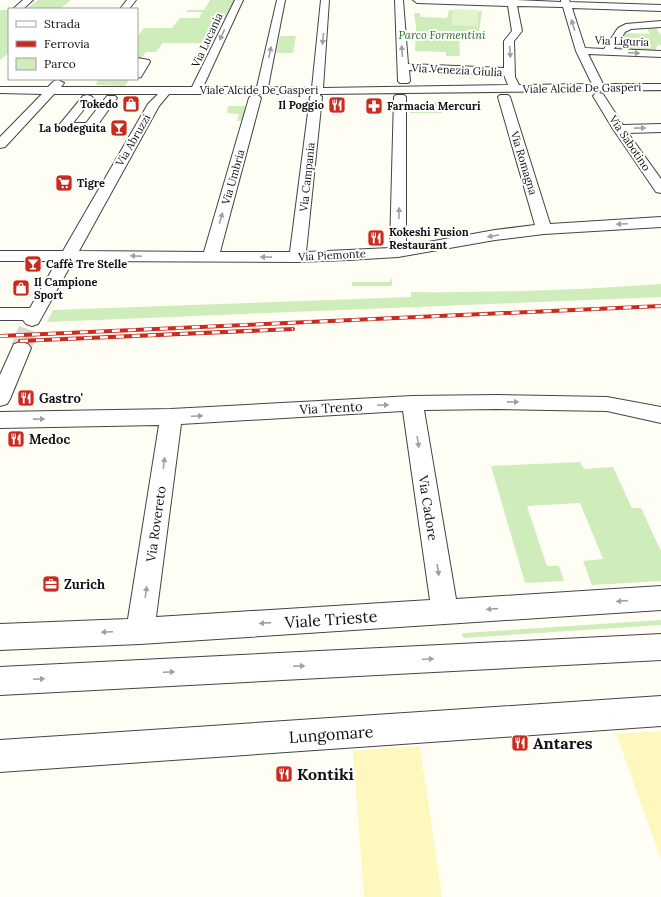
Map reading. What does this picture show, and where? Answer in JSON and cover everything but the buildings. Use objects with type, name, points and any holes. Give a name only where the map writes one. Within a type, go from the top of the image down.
[{"type":"street","points":[[18,8],[29,0]]},
{"type":"street","points":[[125,8],[132,0]]},
{"type":"street","name":"Via Lucania","points":[[196,90],[239,0]]},
{"type":"street","name":"Via Umbria","points":[[211,256],[258,94],[281,0]]},
{"type":"street","name":"Via Campania","points":[[297,257],[316,94],[325,0]]},
{"type":"street","points":[[398,252],[403,67],[399,0]]},
{"type":"street","points":[[416,0],[566,2],[661,8]]},
{"type":"street","name":"Via Romagna","points":[[512,1],[517,31],[509,41],[510,93],[544,229]]},
{"type":"street","name":"Via Sabotino","points":[[566,2],[581,51],[599,91],[620,129],[661,189]]},
{"type":"street","points":[[607,52],[621,30],[629,26],[661,24]]},
{"type":"street","name":"Via Liguria","points":[[581,51],[661,54]]},
{"type":"street","points":[[138,61],[145,62],[138,73]]},
{"type":"street","name":"Via Venezia Giulia","points":[[403,67],[510,72]]},
{"type":"street","points":[[0,144],[61,80]]},
{"type":"street","points":[[91,80],[85,94],[64,126],[90,127],[111,98]]},
{"type":"street","points":[[128,90],[134,80]]},
{"type":"street","name":"Viale Alcide De Gasperi","points":[[1,96],[49,93],[85,94],[128,90],[163,94],[402,94],[599,91],[661,87]]},
{"type":"street","name":"Viale Alcide De Gasperi","points":[[85,94],[111,98],[196,90],[258,94]]},
{"type":"street","name":"Viale Alcide De Gasperi","points":[[599,91],[661,95]]},
{"type":"street","name":"Via Abruzzi","points":[[0,314],[33,317],[154,104],[163,94]]},
{"type":"street","points":[[620,129],[661,128]]},
{"type":"street","points":[[646,167],[661,167]]},
{"type":"street","name":"Via Piemonte","points":[[0,256],[297,257],[398,252],[495,235],[544,229],[661,222]]},
{"type":"street","points":[[0,399],[21,348]]},
{"type":"street","name":"Via Trento","points":[[0,420],[170,417],[412,403],[497,402],[607,404],[661,415]]},
{"type":"street","name":"Via Cadore","points":[[412,403],[445,612]]},
{"type":"street","name":"Via Rovereto","points":[[140,631],[170,417]]},
{"type":"street","name":"Viale Trieste","points":[[0,637],[140,631],[661,598]]},
{"type":"street","points":[[0,681],[661,647]]},
{"type":"street","name":"Lungomare","points":[[0,756],[661,711]]},
{"type":"green space","points":[[38,0],[71,0],[61,8],[27,8]]},
{"type":"green space","points":[[210,0],[235,0],[225,19],[222,20],[219,26],[214,26],[207,43],[163,43],[156,52],[146,52],[141,59],[138,59],[138,36],[144,28],[172,28],[180,18],[199,18],[202,12],[186,12],[188,10],[204,10]]},
{"type":"green space","points":[[453,9],[478,10],[478,26],[451,25]]},
{"type":"green space","points":[[8,10],[8,54],[0,60],[0,11]]},
{"type":"green space","name":"Parco Formentini","points":[[449,10],[482,11],[479,32],[459,32],[460,56],[446,56],[446,52],[415,51],[416,27],[414,13],[420,13],[421,17],[447,18]]},
{"type":"green space","points":[[646,27],[656,28],[661,35],[661,45],[658,45],[654,52],[610,50],[624,33],[650,34]]},
{"type":"green space","points":[[280,36],[296,36],[293,53],[276,53]]},
{"type":"green space","points":[[98,80],[129,80],[125,86],[95,85]]},
{"type":"green space","points":[[661,89],[661,92],[578,93],[576,90]]},
{"type":"green space","points":[[546,90],[544,93],[325,95],[324,93]]},
{"type":"green space","points":[[442,102],[442,113],[410,113],[410,103]]},
{"type":"green space","points":[[228,106],[249,106],[245,120],[237,121],[239,114],[227,113]]},
{"type":"green space","points":[[392,278],[392,286],[352,286],[352,282],[389,282]]},
{"type":"green space","points":[[661,284],[661,297],[47,322],[53,310],[411,297],[411,292],[536,291]]},
{"type":"green space","points":[[580,462],[584,469],[613,467],[632,508],[641,508],[661,551],[661,581],[592,585],[583,561],[603,559],[580,503],[527,506],[547,566],[559,566],[564,581],[525,583],[491,466]]},
{"type":"green space","points":[[661,620],[661,625],[464,638],[462,636],[463,633]]},
{"type":"sand","points":[[661,731],[661,859],[616,734]]},
{"type":"sand","points":[[420,746],[442,897],[364,897],[353,751]]},
{"type":"tunnel","points":[[21,348],[32,320]]},
{"type":"railway","points":[[0,336],[661,306]]},
{"type":"railway","points":[[20,341],[293,329]]},
{"type":"place","name":"Tokedo","points":[[131,104]]},
{"type":"place","name":"Il Poggio","points":[[337,105]]},
{"type":"place","name":"Farmacia Mercuri","points":[[374,106]]},
{"type":"place","name":"La bodeguita","points":[[119,128]]},
{"type":"place","name":"Tigre","points":[[64,183]]},
{"type":"place","name":"Kokeshi Fusion Restaurant","points":[[376,238]]},
{"type":"place","name":"Caffè Tre Stelle","points":[[33,264]]},
{"type":"place","name":"Il Campione Sport","points":[[21,288]]},
{"type":"place","name":"Gastro'","points":[[26,398]]},
{"type":"place","name":"Medoc","points":[[16,439]]},
{"type":"place","name":"Zurich","points":[[51,584]]},
{"type":"place","name":"Antares","points":[[520,743]]},
{"type":"place","name":"Kontiki","points":[[284,774]]}]
